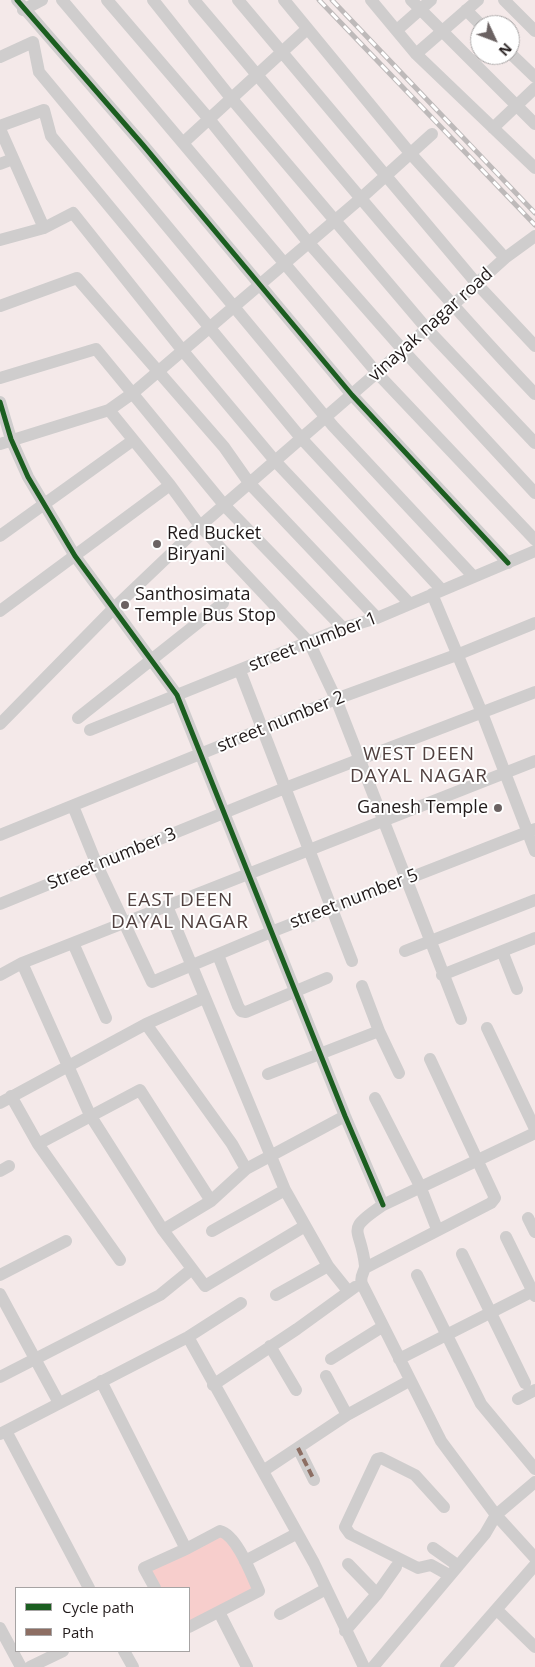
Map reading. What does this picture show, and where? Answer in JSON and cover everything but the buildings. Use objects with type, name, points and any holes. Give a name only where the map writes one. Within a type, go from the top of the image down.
[{"type":"street","points":[[42,0],[20,5],[143,145],[258,285],[352,395],[508,563]]},
{"type":"street","points":[[62,0],[184,142],[377,373],[535,540]]},
{"type":"street","points":[[106,0],[209,119],[308,242],[403,350],[535,493]]},
{"type":"street","points":[[153,0],[231,98],[427,328],[535,443]]},
{"type":"street","points":[[194,0],[360,199],[453,305],[535,394]]},
{"type":"street","points":[[238,0],[384,176],[535,346]]},
{"type":"street","points":[[284,0],[410,153],[505,258]]},
{"type":"street","points":[[371,0],[416,54],[535,168]]},
{"type":"street","points":[[411,0],[535,124]]},
{"type":"street","points":[[397,30],[431,0]]},
{"type":"street","points":[[416,54],[478,0]]},
{"type":"street","points":[[504,0],[535,30]]},
{"type":"street","points":[[466,10],[471,15]]},
{"type":"street","points":[[184,142],[306,29]]},
{"type":"street","points":[[0,57],[33,42],[39,72],[326,417],[474,576]]},
{"type":"street","points":[[520,62],[535,77]]},
{"type":"street","points":[[492,128],[535,88]]},
{"type":"street","points":[[44,228],[0,128],[44,110],[50,136],[208,329],[437,592],[458,654],[531,831],[535,851]]},
{"type":"street","points":[[6,442],[109,410],[133,393],[334,219],[360,199],[432,134]]},
{"type":"street","points":[[0,164],[13,159]]},
{"type":"street","points":[[0,240],[44,228],[73,213],[183,351],[276,462],[410,604]]},
{"type":"street","name":"vinayak nagar road","points":[[0,724],[114,609],[200,526],[226,506],[505,258],[535,236]]},
{"type":"street","points":[[0,306],[77,278],[224,447],[250,484],[377,618]]},
{"type":"street","points":[[0,378],[96,349],[226,506],[343,628]]},
{"type":"street","points":[[0,402],[6,442],[75,556],[177,695],[345,1116],[383,1204]]},
{"type":"street","points":[[109,410],[132,441],[170,485],[200,526],[309,642],[336,700],[460,1019]]},
{"type":"street","points":[[0,536],[132,441]]},
{"type":"street","points":[[0,611],[170,485]]},
{"type":"street","name":"street number 1","points":[[90,730],[343,628],[377,618],[535,551]]},
{"type":"street","points":[[78,718],[223,604]]},
{"type":"street","name":"street number 2","points":[[0,835],[262,729],[535,623]]},
{"type":"street","points":[[240,671],[352,961]]},
{"type":"street","points":[[224,813],[535,692]]},
{"type":"street","points":[[0,975],[22,963],[247,873],[535,761]]},
{"type":"street","points":[[74,806],[98,865],[125,923]]},
{"type":"street","name":"Street number 3","points":[[0,904],[224,813]]},
{"type":"street","name":"street number 5","points":[[125,923],[152,982],[271,932],[531,831]]},
{"type":"street","points":[[405,950],[535,900]]},
{"type":"street","points":[[167,906],[284,1190],[328,1266],[348,1291]]},
{"type":"street","points":[[442,975],[535,938]]},
{"type":"street","points":[[73,943],[106,1018]]},
{"type":"street","points":[[502,951],[516,988]]},
{"type":"street","points":[[218,955],[241,1011],[246,1012],[327,978]]},
{"type":"street","points":[[22,963],[66,1066],[90,1115],[163,1230],[205,1286],[305,1226]]},
{"type":"street","points":[[362,986],[379,1031],[399,1073]]},
{"type":"street","points":[[120,1260],[6,1100],[146,1024],[204,998]]},
{"type":"street","points":[[146,1024],[232,1144],[246,1169]]},
{"type":"street","points":[[487,1028],[535,1129]]},
{"type":"street","points":[[268,1074],[379,1031]]},
{"type":"street","points":[[365,1268],[437,1229],[492,1203],[495,1198],[479,1160],[430,1059]]},
{"type":"street","points":[[38,1144],[140,1090],[211,1201]]},
{"type":"street","points":[[375,1098],[420,1186],[437,1229]]},
{"type":"street","points":[[163,1230],[211,1201],[246,1169],[345,1116]]},
{"type":"street","points":[[535,1133],[383,1204],[358,1224],[357,1230],[365,1268],[360,1280],[441,1441],[496,1515],[535,1558]]},
{"type":"street","points":[[212,1231],[284,1190]]},
{"type":"street","points":[[528,1218],[535,1232]]},
{"type":"street","points":[[399,1359],[490,1312],[534,1292],[506,1237]]},
{"type":"street","points":[[0,1275],[66,1241]]},
{"type":"street","points":[[462,1254],[530,1387],[518,1399]]},
{"type":"street","points":[[276,1295],[328,1266]]},
{"type":"street","points":[[0,1377],[160,1295],[192,1269]]},
{"type":"street","points":[[417,1275],[481,1404],[535,1469]]},
{"type":"street","points":[[213,1385],[348,1291],[362,1284]]},
{"type":"street","points":[[0,1294],[59,1403]]},
{"type":"street","points":[[88,1587],[3,1433],[188,1337],[241,1304]]},
{"type":"street","points":[[331,1359],[382,1327]]},
{"type":"street","points":[[188,1337],[213,1385],[263,1470],[326,1589],[364,1667]]},
{"type":"street","points":[[270,1346],[296,1390]]},
{"type":"street","points":[[326,1376],[347,1415]]},
{"type":"street","points":[[263,1470],[347,1415],[409,1380]]},
{"type":"street","points":[[101,1381],[186,1549]]},
{"type":"street","points":[[298,1448],[314,1480]]},
{"type":"street","points":[[444,1507],[415,1475],[381,1458],[377,1459],[345,1527],[350,1534],[418,1568],[431,1565],[449,1576]]},
{"type":"street","points":[[373,1667],[485,1534],[496,1515],[535,1482]]},
{"type":"street","points":[[154,1587],[144,1568],[220,1531],[230,1537],[246,1561],[259,1591],[190,1626]]},
{"type":"street","points":[[246,1561],[296,1534]]},
{"type":"street","points":[[434,1548],[457,1566]]},
{"type":"street","points":[[348,1564],[377,1594]]},
{"type":"street","points":[[446,1667],[535,1565]]},
{"type":"street","points":[[345,1631],[377,1594],[396,1567]]},
{"type":"street","points":[[280,1614],[326,1589]]},
{"type":"street","points":[[497,1610],[535,1647]]},
{"type":"street","points":[[219,1612],[247,1667]]},
{"type":"street","points":[[0,1628],[21,1667]]},
{"type":"street","points":[[30,1667],[61,1652]]},
{"type":"street","points":[[124,1652],[132,1667]]},
{"type":"shaded area","points":[[224,1532],[258,1589],[190,1626],[190,1587],[156,1587],[144,1568]]},
{"type":"railway","points":[[319,0],[535,225]]},
{"type":"railway","points":[[332,0],[535,213]]},
{"type":"marked path","points":[[298,1448],[314,1480]]},
{"type":"cycle path","points":[[17,0],[143,145],[352,395],[508,563]]},
{"type":"cycle path","points":[[0,402],[11,439],[28,477],[75,556],[177,695],[345,1116],[383,1205]]},
{"type":"place","name":"Red Bucket Biryani","points":[[157,544]]},
{"type":"place","name":"Santhosimata Temple Bus Stop","points":[[125,605]]},
{"type":"place","name":"Ganesh Temple","points":[[498,808]]},
{"type":"district","name":"WEST DEEN DAYAL NAGAR","points":[[419,766]]},
{"type":"district","name":"EAST DEEN DAYAL NAGAR","points":[[180,912]]}]
